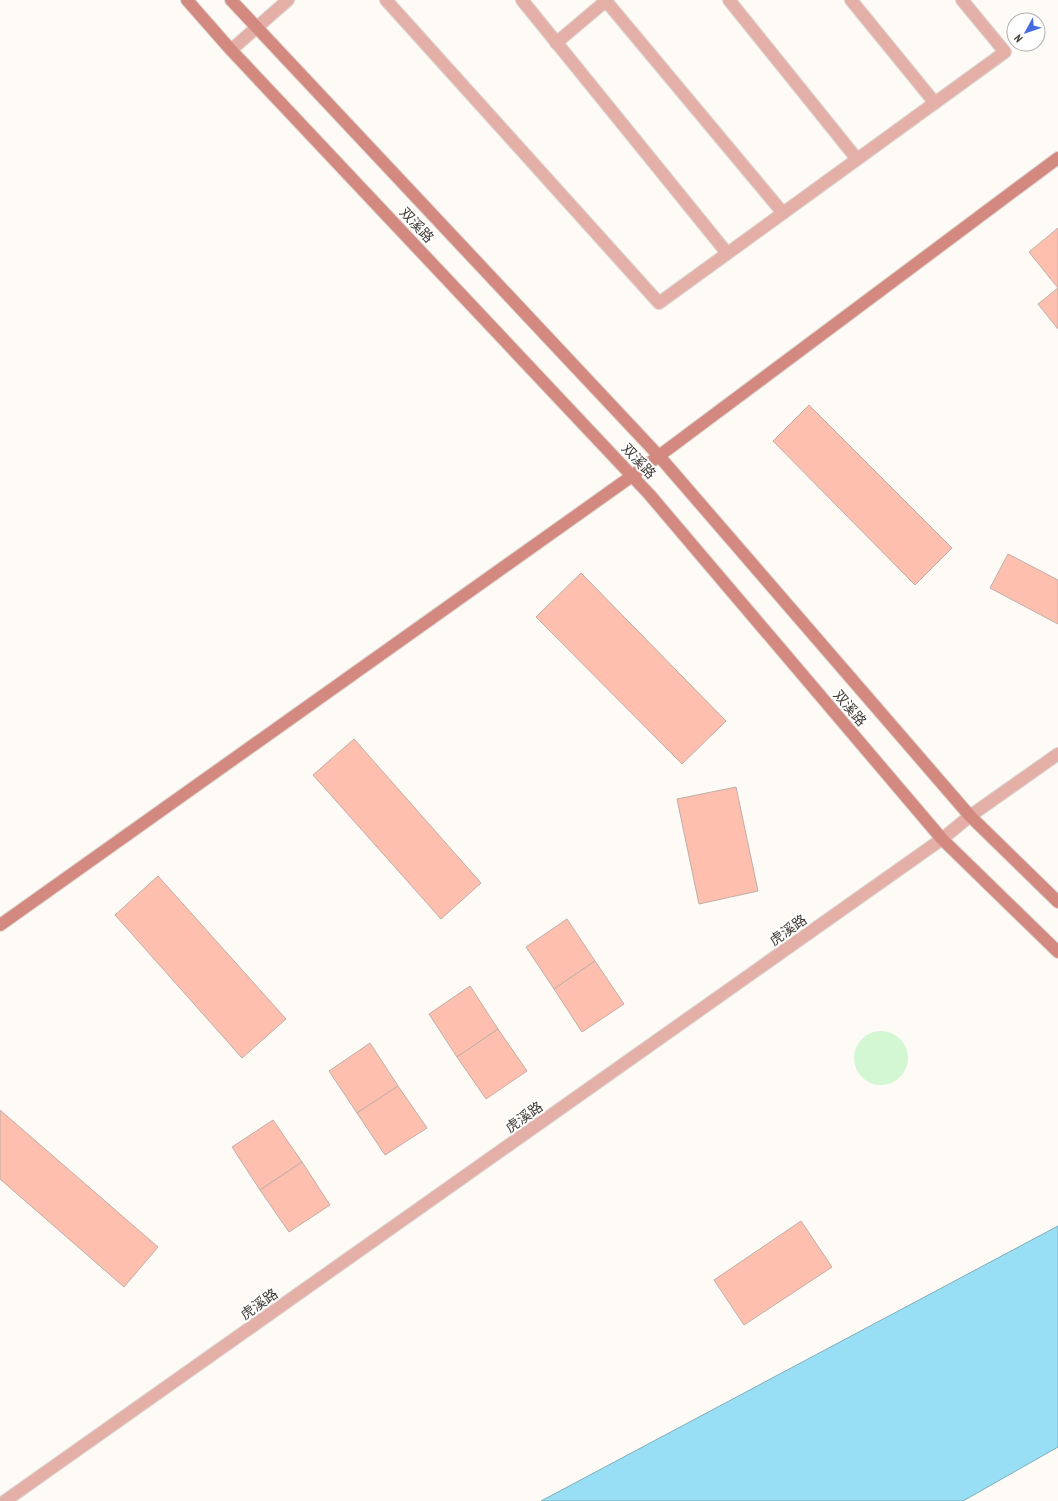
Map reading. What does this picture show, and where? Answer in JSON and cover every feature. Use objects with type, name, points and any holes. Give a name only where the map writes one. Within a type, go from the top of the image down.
[{"type":"street","name":"双溪路","points":[[187,0],[231,50],[632,476],[942,839],[1058,952]]},
{"type":"street","name":"双溪路","points":[[231,0],[659,456],[970,816],[1058,902]]},
{"type":"street","points":[[231,50],[288,0]]},
{"type":"street","points":[[386,0],[659,303],[1005,52],[962,0]]},
{"type":"street","points":[[522,0],[727,253]]},
{"type":"street","points":[[556,43],[607,0],[782,213]]},
{"type":"street","points":[[729,0],[858,159]]},
{"type":"street","points":[[851,0],[934,103]]},
{"type":"street","points":[[0,925],[632,476],[1058,158]]},
{"type":"street","name":"虎溪路","points":[[5,1501],[942,839],[970,816],[1058,754]]},
{"type":"green space","points":[[881,1031],[891,1033],[900,1039],[906,1048],[908,1058],[906,1068],[900,1077],[891,1083],[881,1085],[871,1083],[862,1077],[856,1068],[854,1058],[856,1048],[862,1039],[871,1033]]},
{"type":"water","points":[[1058,1226],[1058,1447],[963,1501],[541,1501]]},
{"type":"building","points":[[1058,228],[1058,288],[1029,252]]},
{"type":"building","points":[[1058,288],[1058,329],[1038,304]]},
{"type":"building","points":[[809,405],[952,548],[915,585],[773,441]]},
{"type":"building","points":[[1008,554],[1058,580],[1058,624],[990,588]]},
{"type":"building","points":[[581,573],[726,721],[682,764],[536,617]]},
{"type":"building","points":[[354,739],[481,883],[441,919],[313,775]]},
{"type":"building","points":[[736,787],[758,891],[699,904],[677,799]]},
{"type":"building","points":[[158,876],[286,1019],[242,1058],[115,915]]},
{"type":"building","points":[[567,919],[595,961],[554,989],[526,947]]},
{"type":"building","points":[[595,961],[624,1004],[582,1032],[554,989]]},
{"type":"building","points":[[470,986],[498,1029],[457,1057],[429,1014]]},
{"type":"building","points":[[498,1029],[527,1071],[486,1099],[457,1057]]},
{"type":"building","points":[[370,1043],[398,1086],[357,1113],[329,1071]]},
{"type":"building","points":[[398,1086],[427,1128],[385,1155],[357,1113]]},
{"type":"building","points":[[0,1110],[158,1247],[124,1287],[0,1179]]},
{"type":"building","points":[[273,1120],[302,1162],[260,1190],[232,1147]]},
{"type":"building","points":[[302,1162],[330,1205],[289,1232],[260,1190]]},
{"type":"building","points":[[801,1221],[832,1267],[744,1325],[714,1280]]}]
